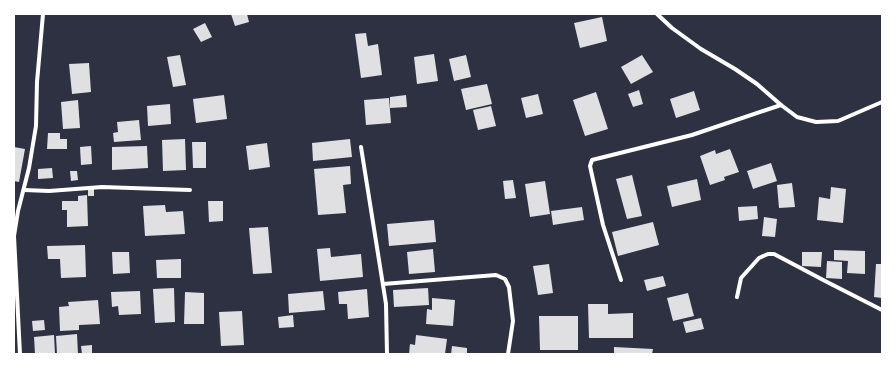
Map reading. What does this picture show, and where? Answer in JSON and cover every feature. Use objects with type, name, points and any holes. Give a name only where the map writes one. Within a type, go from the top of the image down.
[{"type":"street","points":[[20,354],[14,236],[18,211],[29,168],[36,126],[37,82],[42,14]]},
{"type":"street","points":[[657,14],[672,28],[702,50],[757,84],[797,117],[816,122],[838,120],[882,102]]},
{"type":"street","points":[[621,280],[603,226],[590,166],[592,160],[692,135],[781,105]]},
{"type":"street","points":[[361,147],[386,304],[387,354]]},
{"type":"street","points":[[24,190],[49,191],[102,187],[190,190]]},
{"type":"street","points":[[737,297],[741,278],[759,258],[768,254],[774,254],[882,310]]},
{"type":"street","points":[[383,284],[496,275],[505,279],[509,287],[513,321],[508,354]]},
{"type":"building","points":[[231,14],[247,14],[249,22],[235,26]]},
{"type":"building","points":[[602,17],[607,41],[580,48],[574,23]]},
{"type":"building","points":[[205,23],[212,37],[201,42],[193,29]]},
{"type":"building","points":[[366,33],[368,46],[378,44],[382,75],[361,78],[355,34]]},
{"type":"building","points":[[434,54],[438,81],[417,84],[414,57]]},
{"type":"building","points":[[180,55],[186,85],[173,87],[167,57]]},
{"type":"building","points":[[466,55],[471,77],[454,81],[449,59]]},
{"type":"building","points":[[642,55],[653,72],[631,84],[621,67]]},
{"type":"building","points":[[89,63],[91,92],[72,94],[69,64]]},
{"type":"building","points":[[487,84],[492,104],[466,110],[461,89]]},
{"type":"building","points":[[639,90],[643,104],[633,107],[628,94]]},
{"type":"building","points":[[694,91],[700,110],[676,118],[670,99]]},
{"type":"building","points":[[596,92],[608,129],[585,136],[573,100]]},
{"type":"building","points":[[538,94],[543,114],[526,118],[521,98]]},
{"type":"building","points":[[224,95],[227,119],[196,123],[193,99]]},
{"type":"building","points":[[406,95],[407,107],[390,108],[390,97]]},
{"type":"building","points":[[389,98],[391,123],[366,125],[364,100]]},
{"type":"building","points":[[78,100],[80,128],[63,129],[61,102]]},
{"type":"building","points":[[170,104],[171,124],[148,126],[147,106]]},
{"type":"building","points":[[491,106],[496,126],[478,130],[473,110]]},
{"type":"building","points":[[139,120],[141,140],[114,142],[113,133],[118,132],[117,122]]},
{"type":"building","points":[[48,133],[60,133],[60,139],[67,139],[67,149],[47,149]]},
{"type":"building","points":[[185,139],[186,170],[163,171],[162,140]]},
{"type":"building","points":[[350,139],[352,157],[313,161],[312,143]]},
{"type":"building","points":[[192,142],[206,142],[206,168],[193,168]]},
{"type":"building","points":[[267,143],[270,167],[249,170],[246,146]]},
{"type":"building","points":[[91,146],[92,164],[81,165],[80,147]]},
{"type":"building","points":[[147,146],[148,168],[112,170],[112,147]]},
{"type":"building","points":[[14,147],[25,149],[19,182],[14,181]]},
{"type":"building","points":[[730,149],[739,172],[724,177],[725,180],[710,185],[700,156],[715,150],[716,154]]},
{"type":"building","points":[[771,163],[777,181],[753,189],[747,171]]},
{"type":"building","points":[[350,166],[351,184],[343,185],[346,213],[318,215],[314,169]]},
{"type":"building","points":[[52,168],[53,178],[38,179],[38,169]]},
{"type":"building","points":[[70,171],[77,171],[78,180],[71,181]]},
{"type":"building","points":[[632,175],[642,216],[627,219],[616,179]]},
{"type":"building","points":[[697,179],[701,200],[672,207],[667,186]]},
{"type":"building","points":[[513,180],[516,198],[505,199],[503,181]]},
{"type":"building","points":[[545,181],[550,214],[530,217],[525,184]]},
{"type":"building","points":[[792,183],[795,207],[779,208],[777,185]]},
{"type":"building","points":[[831,187],[846,189],[843,223],[817,220],[819,197],[830,199]]},
{"type":"building","points":[[88,189],[94,189],[94,196],[88,196]]},
{"type":"building","points":[[87,195],[88,226],[67,227],[67,210],[62,210],[62,201],[78,201],[78,196]]},
{"type":"building","points":[[208,201],[223,201],[223,221],[209,222]]},
{"type":"building","points":[[165,205],[166,212],[183,211],[185,234],[145,236],[143,206]]},
{"type":"building","points":[[757,206],[758,219],[739,221],[738,207]]},
{"type":"building","points":[[582,207],[584,220],[553,225],[551,211]]},
{"type":"building","points":[[764,217],[777,219],[775,237],[762,236]]},
{"type":"building","points":[[434,220],[436,242],[389,246],[387,224]]},
{"type":"building","points":[[653,222],[659,245],[618,256],[612,232]]},
{"type":"building","points":[[268,227],[272,273],[253,274],[249,228]]},
{"type":"building","points":[[85,245],[86,277],[61,278],[60,259],[48,259],[47,246]]},
{"type":"building","points":[[330,248],[331,257],[361,254],[363,277],[320,281],[317,249]]},
{"type":"building","points":[[433,249],[435,272],[409,274],[407,252]]},
{"type":"building","points":[[834,250],[865,251],[865,274],[847,273],[848,261],[834,260]]},
{"type":"building","points":[[112,252],[129,252],[130,273],[113,274]]},
{"type":"building","points":[[802,252],[822,252],[821,267],[802,266]]},
{"type":"building","points":[[181,259],[181,278],[157,278],[156,260]]},
{"type":"building","points":[[827,261],[842,262],[842,279],[826,278]]},
{"type":"building","points":[[549,264],[553,293],[538,295],[533,266]]},
{"type":"building","points":[[876,264],[882,264],[882,298],[874,297]]},
{"type":"building","points":[[663,276],[666,286],[647,291],[644,280]]},
{"type":"building","points":[[174,288],[175,322],[155,323],[153,289]]},
{"type":"building","points":[[428,288],[429,305],[394,307],[393,290]]},
{"type":"building","points":[[367,289],[369,317],[348,319],[347,304],[339,304],[338,292]]},
{"type":"building","points":[[140,291],[141,314],[119,315],[118,306],[112,307],[111,292]]},
{"type":"building","points":[[323,291],[325,310],[289,313],[288,294]]},
{"type":"building","points":[[185,292],[204,293],[204,324],[184,324]]},
{"type":"building","points":[[688,293],[694,316],[673,321],[667,298]]},
{"type":"building","points":[[432,298],[455,300],[453,326],[426,324],[427,309],[432,310]]},
{"type":"building","points":[[98,300],[100,324],[79,325],[79,330],[60,331],[59,307],[69,306],[68,302]]},
{"type":"building","points":[[588,304],[608,304],[608,314],[633,313],[633,338],[589,338]]},
{"type":"building","points":[[242,311],[244,345],[221,346],[219,312]]},
{"type":"building","points":[[293,315],[294,327],[279,328],[278,317]]},
{"type":"building","points":[[539,316],[578,316],[578,350],[540,350]]},
{"type":"building","points":[[701,318],[704,329],[686,333],[683,322]]},
{"type":"building","points":[[44,320],[45,330],[33,331],[32,321]]},
{"type":"building","points":[[77,334],[78,354],[57,354],[56,336]]},
{"type":"building","points":[[54,335],[55,354],[35,354],[34,337]]},
{"type":"building","points":[[416,335],[447,339],[445,354],[409,354],[410,344],[415,345]]},
{"type":"building","points":[[92,345],[92,354],[82,354],[81,346]]},
{"type":"building","points":[[452,346],[467,348],[467,354],[451,354]]},
{"type":"building","points":[[614,347],[653,349],[652,354],[614,354]]}]
